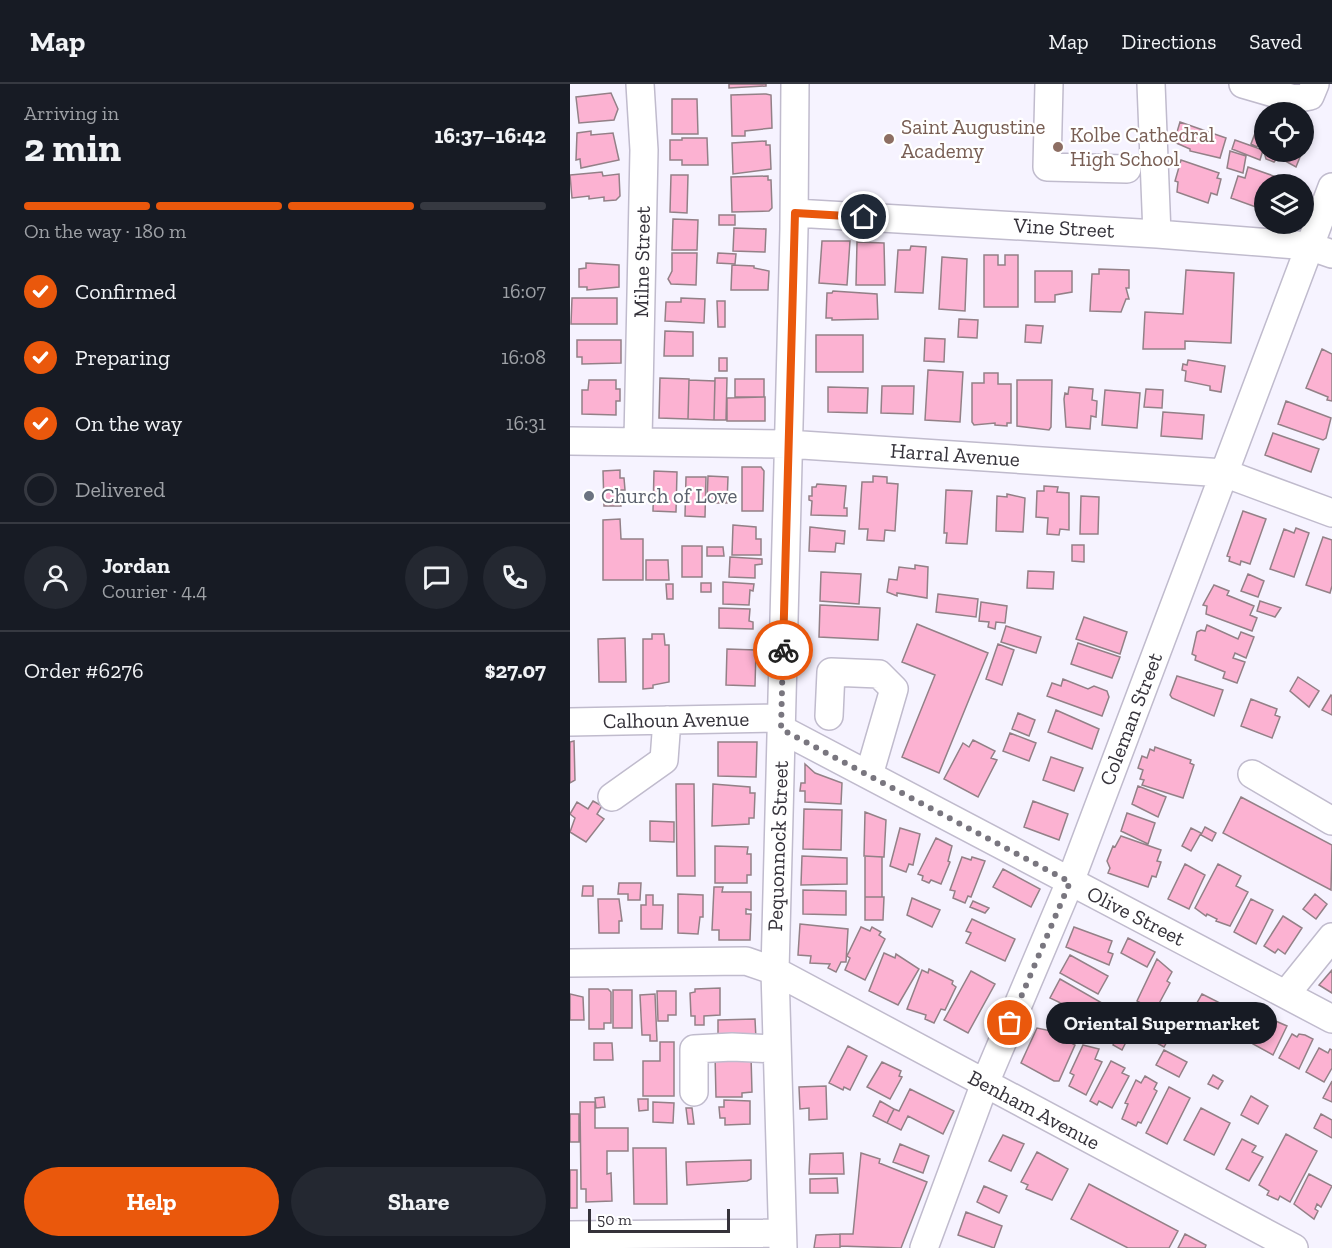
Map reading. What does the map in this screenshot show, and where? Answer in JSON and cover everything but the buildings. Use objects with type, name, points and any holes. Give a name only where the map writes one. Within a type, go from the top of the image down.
[{"type":"street","name":"Milne Street","points":[[638,440],[644,150],[640,84]]},
{"type":"street","name":"Pequonnock Street","points":[[782,1240],[774,970],[795,213],[795,84]]},
{"type":"street","points":[[1048,84],[1047,167],[1127,169]]},
{"type":"street","points":[[1151,84],[1157,234]]},
{"type":"street","points":[[1243,84],[1294,99],[1310,96],[1315,84]]},
{"type":"street","name":"Coleman Street","points":[[924,1248],[985,1083],[1070,882],[1224,473],[1321,250],[1332,187]]},
{"type":"street","name":"Vine Street","points":[[795,213],[1157,234],[1321,250]]},
{"type":"street","name":"Harral Avenue","points":[[570,441],[638,440],[788,444],[1224,473],[1332,513]]},
{"type":"street","points":[[829,716],[831,672],[879,674],[894,689],[869,776]]},
{"type":"street","points":[[612,797],[664,760],[667,720]]},
{"type":"street","name":"Calhoun Avenue","points":[[570,722],[667,720],[781,724]]},
{"type":"street","name":"Olive Street","points":[[781,724],[869,776],[1332,1019]]},
{"type":"street","points":[[1252,774],[1332,821]]},
{"type":"street","points":[[1286,994],[1332,937]]},
{"type":"street","name":"Benham Avenue","points":[[570,963],[746,961],[774,970],[1294,1248]]},
{"type":"street","points":[[694,1092],[694,1049],[732,1047],[777,1049]]},
{"type":"street","points":[[570,1235],[782,1240]]},
{"type":"way so far","points":[[783,650],[781,729],[1070,882],[1010,1023]]},
{"type":"place","name":"Saint Augustine Academy","points":[[889,139]]},
{"type":"place","name":"Kolbe Cathedral High School","points":[[1058,147]]},
{"type":"place","name":"Church of Love","points":[[589,496]]},
{"type":"place","name":"Oriental Supermarket","points":[[1010,1023]]},
{"type":"route","points":[[783,650],[795,213],[864,217]]}]
